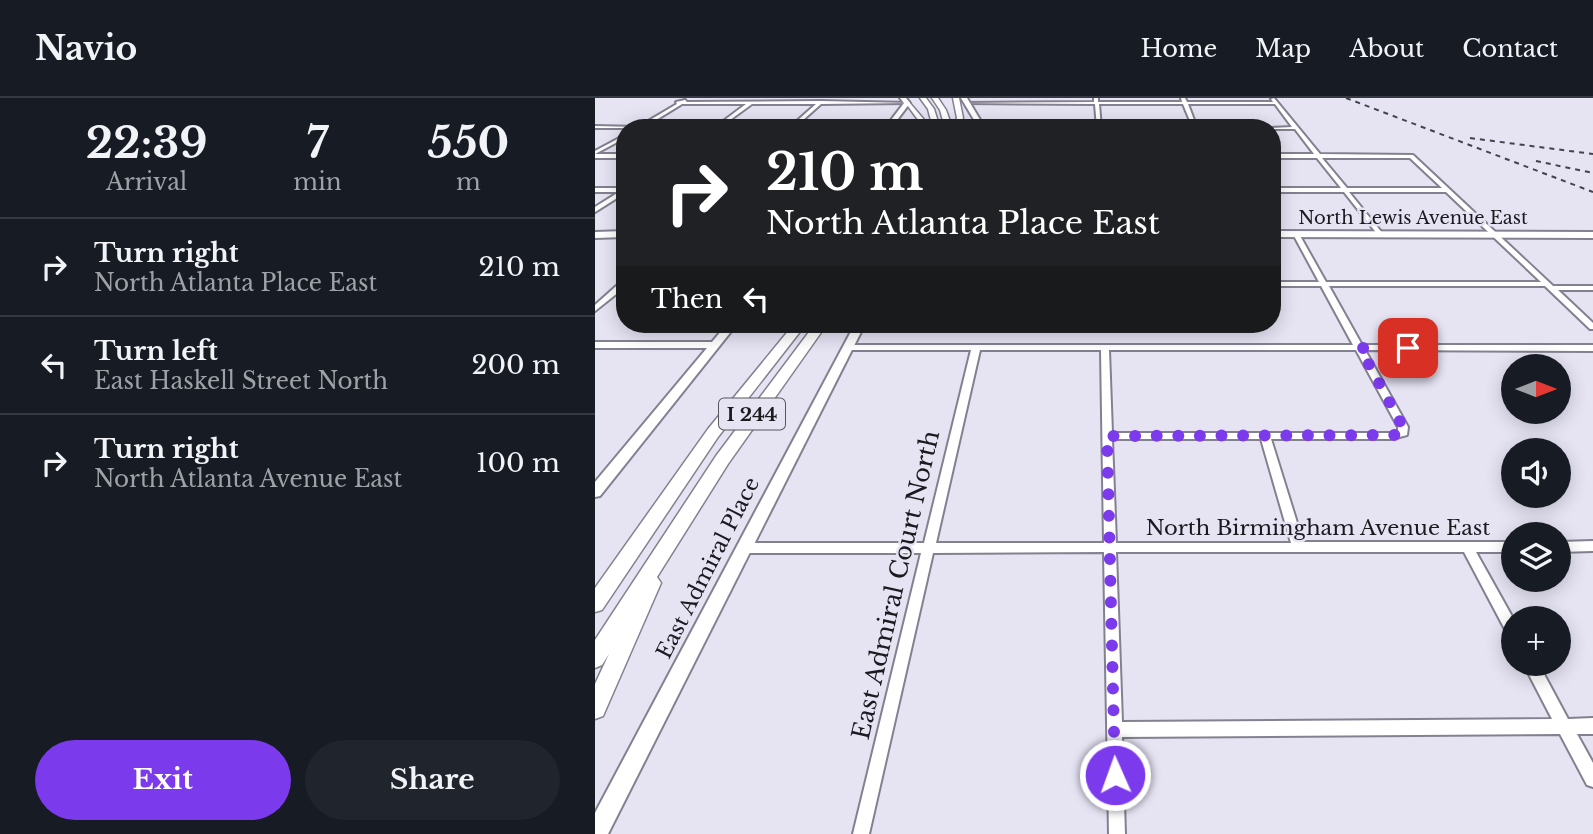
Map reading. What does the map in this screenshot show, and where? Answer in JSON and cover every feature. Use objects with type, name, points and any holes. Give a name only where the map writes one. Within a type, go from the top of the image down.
[{"type":"highway","points":[[923,98],[933,119]]},
{"type":"highway","points":[[935,98],[946,119]]},
{"type":"highway","points":[[956,98],[960,119]]},
{"type":"highway","points":[[905,101],[920,119]]},
{"type":"highway","name":"I 244","points":[[595,604],[713,433],[793,333]]},
{"type":"highway","name":"I 244","points":[[595,658],[751,416],[814,333]]},
{"type":"highway","points":[[595,708],[679,526]]},
{"type":"highway","points":[[595,597],[615,576]]},
{"type":"main road","points":[[894,119],[905,101]]},
{"type":"main road","points":[[966,101],[977,119]]},
{"type":"main road","name":"North Lewis Avenue East","points":[[1281,234],[1593,233]]},
{"type":"main road","points":[[595,235],[616,234]]},
{"type":"main road","points":[[595,492],[725,333]]},
{"type":"main road","name":"East Admiral Place","points":[[596,834],[855,333]]},
{"type":"street","points":[[653,119],[690,98]]},
{"type":"street","points":[[729,119],[758,98]]},
{"type":"street","points":[[801,119],[826,98]]},
{"type":"street","points":[[966,101],[1274,100],[1380,234]]},
{"type":"street","points":[[679,103],[905,101]]},
{"type":"street","points":[[1097,101],[1098,119]]},
{"type":"street","points":[[1184,101],[1191,119]]},
{"type":"street","points":[[595,127],[616,127]]},
{"type":"street","points":[[1281,128],[1296,128]]},
{"type":"street","points":[[596,153],[616,141]]},
{"type":"street","points":[[596,153],[616,155]]},
{"type":"street","points":[[1281,156],[1411,156],[1593,327]]},
{"type":"street","points":[[595,190],[616,190]]},
{"type":"street","points":[[1281,190],[1448,190]]},
{"type":"street","points":[[595,211],[616,196]]},
{"type":"street","points":[[1107,436],[1397,436],[1403,433],[1403,427],[1296,234]]},
{"type":"street","points":[[1281,284],[1593,288]]},
{"type":"street","points":[[595,309],[616,291]]},
{"type":"street","points":[[595,345],[715,345]]},
{"type":"street","points":[[848,347],[1593,348]]},
{"type":"street","name":"East Admiral Court North","points":[[861,834],[976,347]]},
{"type":"street","points":[[1105,348],[1117,834]]},
{"type":"street","points":[[1265,436],[1298,547]]},
{"type":"street","points":[[1571,547],[1593,546]]},
{"type":"street","points":[[1467,547],[1501,609]]},
{"type":"street","name":"North Birmingham Avenue East","points":[[744,548],[1501,547]]},
{"type":"street","points":[[1537,676],[1593,779]]},
{"type":"street","points":[[1114,730],[1593,726]]},
{"type":"railway","points":[[1346,98],[1593,192]]},
{"type":"railway","points":[[1470,138],[1593,154]]},
{"type":"railway","points":[[1536,161],[1593,173]]},
{"type":"route","points":[[1115,775],[1107,436],[1401,435],[1403,427],[1360,348],[1408,348]]}]
